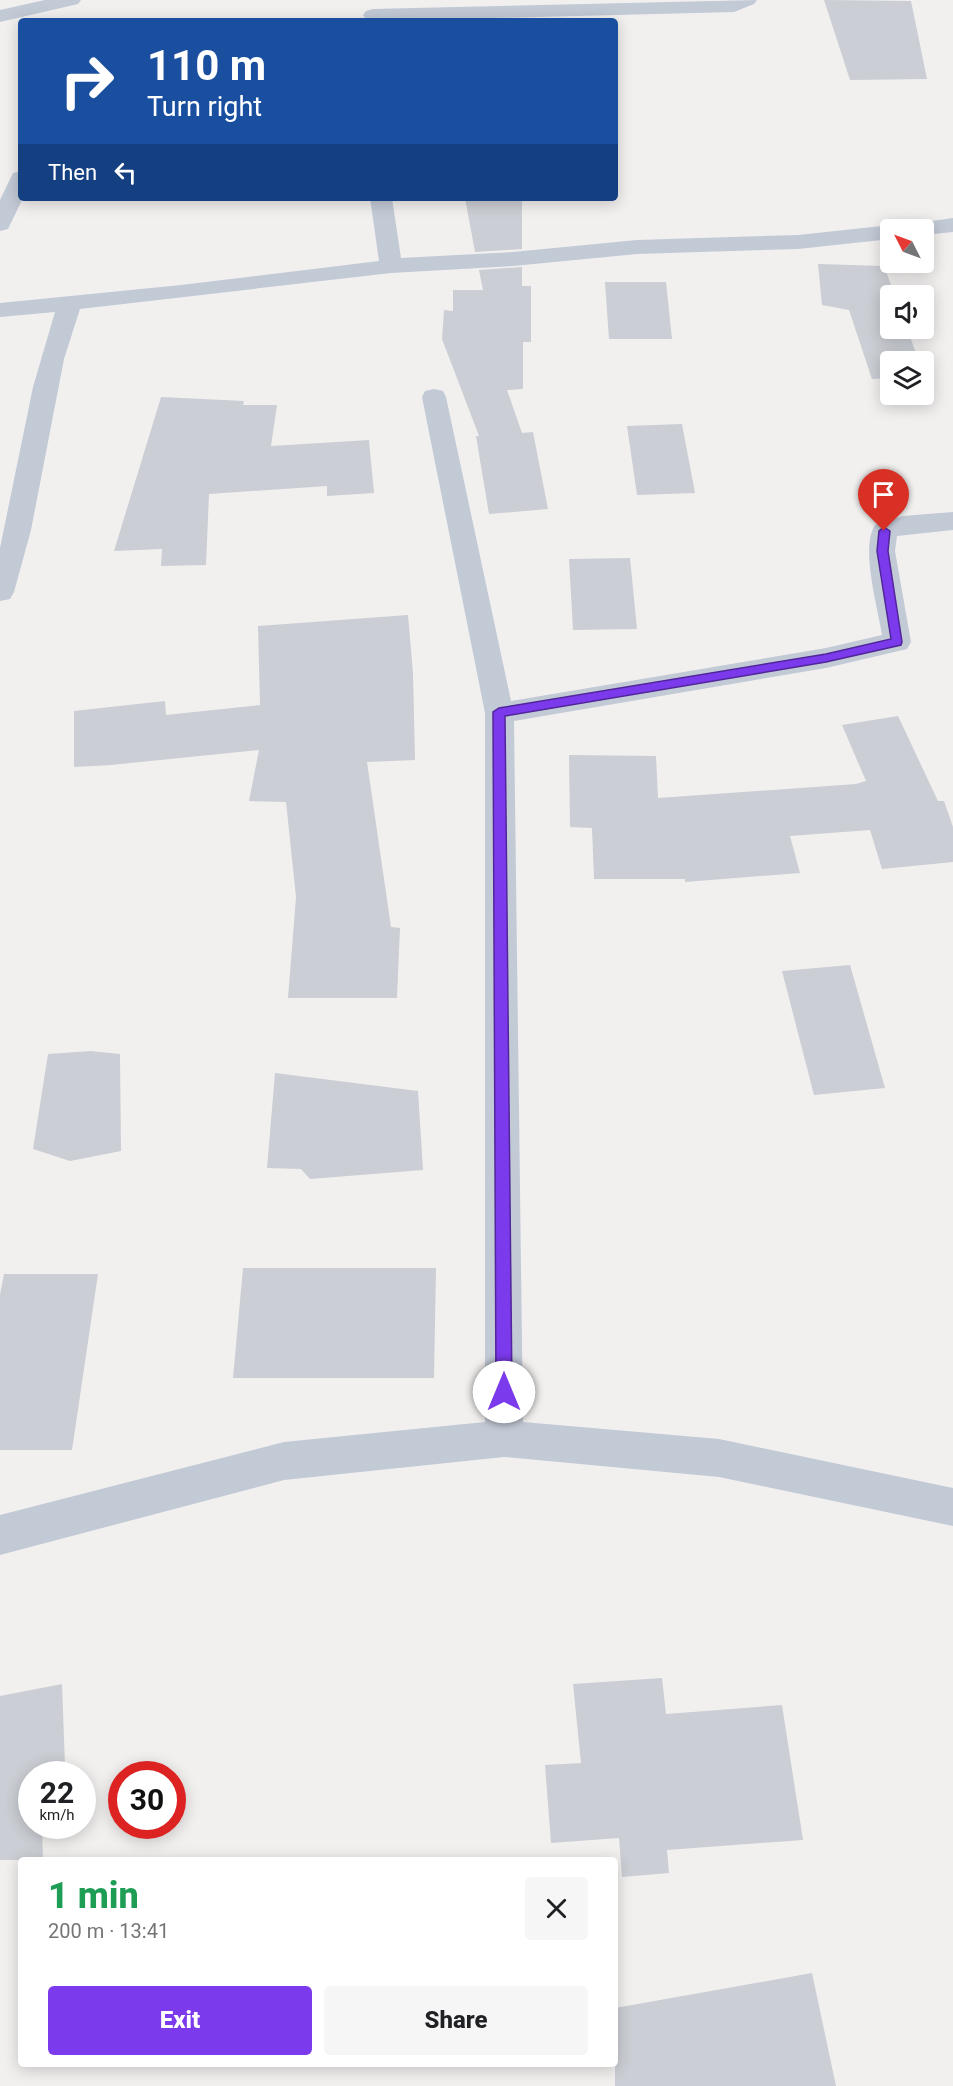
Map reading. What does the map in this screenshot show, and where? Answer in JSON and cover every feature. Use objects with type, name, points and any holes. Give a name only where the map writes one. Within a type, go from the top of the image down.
[{"type":"street","points":[[0,16],[71,0]]},
{"type":"street","points":[[373,12],[734,6],[747,0]]},
{"type":"street","points":[[0,224],[18,185]]},
{"type":"street","points":[[381,201],[391,266]]},
{"type":"street","points":[[934,227],[953,225]]},
{"type":"street","points":[[0,310],[181,292],[391,266],[513,259],[637,247],[798,242],[880,233]]},
{"type":"street","points":[[0,592],[18,530],[36,428],[56,338],[70,303]]},
{"type":"street","points":[[434,397],[499,712],[504,1439]]},
{"type":"street","points":[[499,712],[826,658],[897,642],[882,551],[884,531],[903,525],[953,521]]},
{"type":"street","points":[[0,1534],[284,1461],[504,1439],[719,1458],[953,1507]]},
{"type":"building","points":[[824,0],[911,1],[927,79],[850,80]]},
{"type":"building","points":[[466,201],[522,201],[522,249],[475,252]]},
{"type":"building","points":[[818,264],[880,266],[880,273],[887,273],[891,285],[880,285],[880,339],[911,339],[915,351],[880,351],[880,379],[872,379],[849,310],[822,305]]},
{"type":"building","points":[[522,267],[522,286],[531,286],[531,342],[523,342],[523,389],[507,390],[522,433],[533,432],[548,509],[489,514],[476,436],[479,436],[442,339],[444,310],[453,311],[453,290],[483,290],[479,270]]},
{"type":"building","points":[[605,282],[666,282],[672,339],[609,339]]},
{"type":"building","points":[[161,397],[244,401],[243,405],[277,405],[271,446],[369,440],[374,493],[327,496],[327,486],[209,494],[206,565],[161,566],[162,549],[114,551]]},
{"type":"building","points":[[682,424],[695,493],[637,495],[627,426]]},
{"type":"building","points":[[630,558],[637,629],[573,630],[569,559]]},
{"type":"building","points":[[408,615],[413,673],[415,760],[367,762],[391,927],[400,928],[397,998],[288,998],[296,897],[286,802],[249,801],[259,750],[74,767],[74,711],[165,701],[166,715],[260,705],[258,626]]},
{"type":"building","points":[[898,716],[938,801],[944,801],[953,827],[953,862],[882,869],[870,830],[790,836],[800,873],[685,882],[685,879],[594,879],[592,828],[570,827],[569,755],[656,756],[658,798],[856,784],[866,781],[842,725]]},
{"type":"building","points":[[850,965],[885,1088],[814,1095],[782,971]]},
{"type":"building","points":[[91,1051],[120,1054],[121,1151],[70,1161],[33,1149],[48,1054]]},
{"type":"building","points":[[275,1073],[418,1091],[423,1170],[310,1179],[301,1169],[267,1168]]},
{"type":"building","points":[[243,1268],[436,1268],[434,1378],[233,1378]]},
{"type":"building","points":[[4,1274],[98,1274],[72,1450],[0,1450],[0,1295]]},
{"type":"building","points":[[662,1678],[666,1714],[782,1705],[803,1840],[667,1850],[669,1873],[622,1877],[619,1838],[551,1843],[545,1765],[581,1763],[573,1684]]},
{"type":"building","points":[[62,1684],[65,1761],[18,1761],[18,1839],[42,1839],[43,1857],[0,1860],[0,1696]]},
{"type":"building","points":[[812,1973],[836,2086],[615,2086],[615,2067],[618,2067],[618,2007]]},
{"type":"route","points":[[504,1392],[499,712],[826,658],[897,642],[882,551],[884,531]]}]
